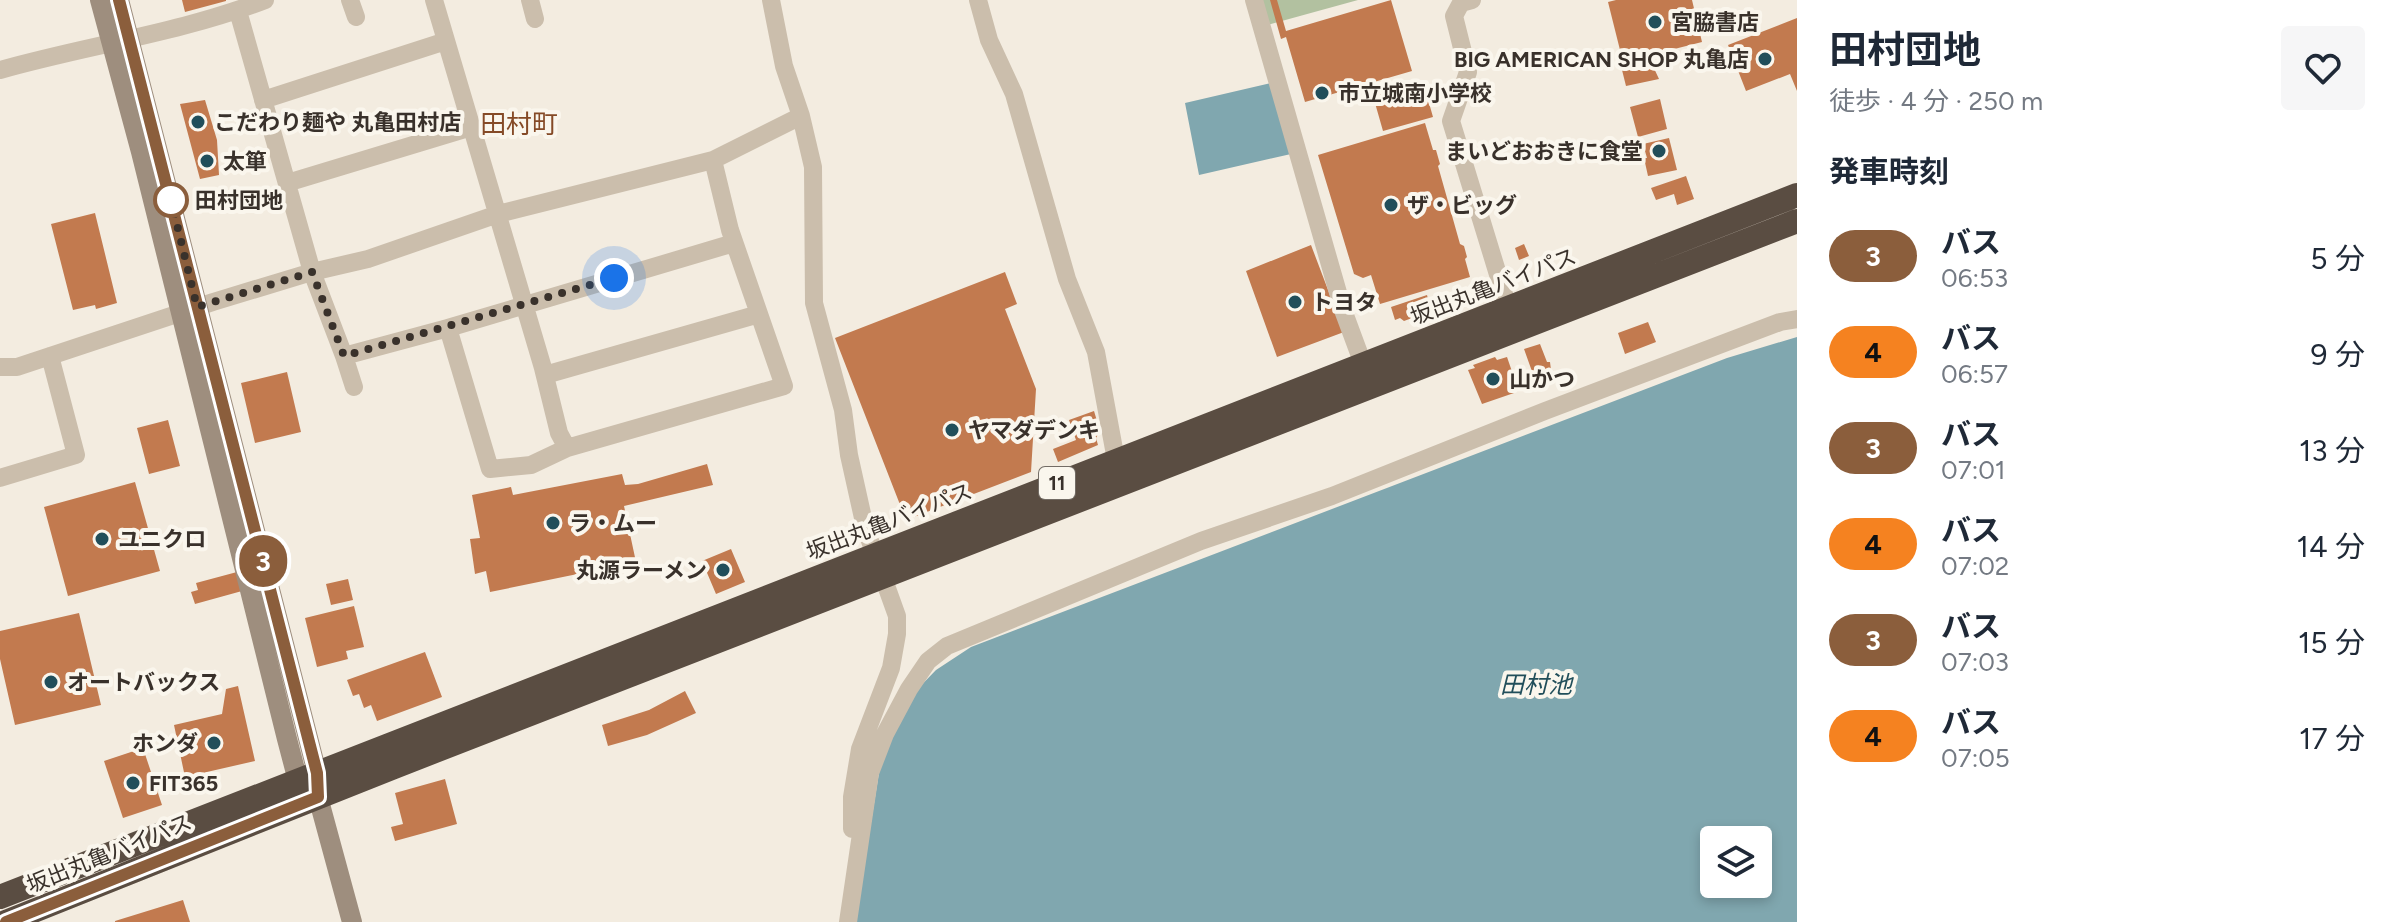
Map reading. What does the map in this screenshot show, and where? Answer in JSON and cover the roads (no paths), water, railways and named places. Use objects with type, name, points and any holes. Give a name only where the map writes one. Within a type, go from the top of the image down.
[{"type":"highway","name":"坂出丸亀バイパス","points":[[0,897],[884,578],[1512,319],[1797,195]]},
{"type":"highway","name":"坂出丸亀バイパス","points":[[6,922],[311,784],[873,555],[1363,364],[1512,319],[1797,221]]},
{"type":"street","points":[[100,0],[120,42]]},
{"type":"street","points":[[119,0],[120,42],[141,152],[188,310],[311,784],[352,922]]},
{"type":"street","points":[[0,70],[238,11],[265,0]]},
{"type":"street","points":[[434,0],[545,375],[559,433],[567,448]]},
{"type":"street","points":[[530,0],[535,19]]},
{"type":"street","points":[[771,0],[784,66],[801,116],[813,167],[814,303],[843,410],[855,489],[873,555],[895,603],[897,616],[891,668],[860,749],[854,779],[853,841],[855,856],[858,857]]},
{"type":"street","points":[[978,0],[989,40],[1014,94],[1067,279],[1096,352],[1116,460]]},
{"type":"street","points":[[1254,0],[1343,310],[1363,364]]},
{"type":"street","points":[[1472,0],[1461,3],[1454,16],[1468,72],[1451,121],[1512,319]]},
{"type":"street","points":[[238,11],[312,272],[354,387]]},
{"type":"street","points":[[263,100],[446,41]]},
{"type":"street","points":[[0,367],[17,367],[188,310],[312,272],[368,259],[498,214],[713,160],[801,116]]},
{"type":"street","points":[[287,183],[472,127]]},
{"type":"street","points":[[448,328],[490,469],[531,465],[567,448],[784,386],[734,243],[713,160]]},
{"type":"street","points":[[344,356],[734,243]]},
{"type":"street","points":[[545,375],[759,314]]},
{"type":"street","points":[[848,922],[870,773],[885,734],[909,689],[928,661],[947,646],[1201,541],[1332,496],[1545,411],[1780,322],[1797,319]]},
{"type":"street","points":[[0,478],[76,455],[50,356]]},
{"type":"water","points":[[1271,83],[1291,154],[1199,175],[1185,103]]},
{"type":"water","name":"田村池","points":[[1797,337],[1797,922],[855,922],[883,748],[904,703],[936,670],[971,647],[1727,358]]},
{"type":"place","name":"宮脇書店","points":[[1655,22]]},
{"type":"place","name":"BIG AMERICAN SHOP 丸亀店","points":[[1765,59]]},
{"type":"place","name":"市立城南小学校","points":[[1322,93]]},
{"type":"place","name":"こだわり麺や 丸亀田村店","points":[[198,122]]},
{"type":"place","name":"まいどおおきに食堂","points":[[1659,151]]},
{"type":"place","name":"太箪","points":[[207,161]]},
{"type":"place","name":"田村団地","points":[[171,200]]},
{"type":"place","name":"ザ・ビッグ","points":[[1391,205]]},
{"type":"place","name":"トヨタ","points":[[1295,302]]},
{"type":"place","name":"山かつ","points":[[1493,379]]},
{"type":"place","name":"ヤマダデンキ","points":[[952,430]]},
{"type":"place","name":"ラ・ムー","points":[[553,523]]},
{"type":"place","name":"ユニクロ","points":[[102,539]]},
{"type":"place","name":"丸源ラーメン","points":[[723,570]]},
{"type":"place","name":"オートバックス","points":[[51,682]]},
{"type":"place","name":"ホンダ","points":[[214,743]]},
{"type":"place","name":"FIT365","points":[[133,783]]},
{"type":"district","name":"田村町","points":[[519,124]]}]
